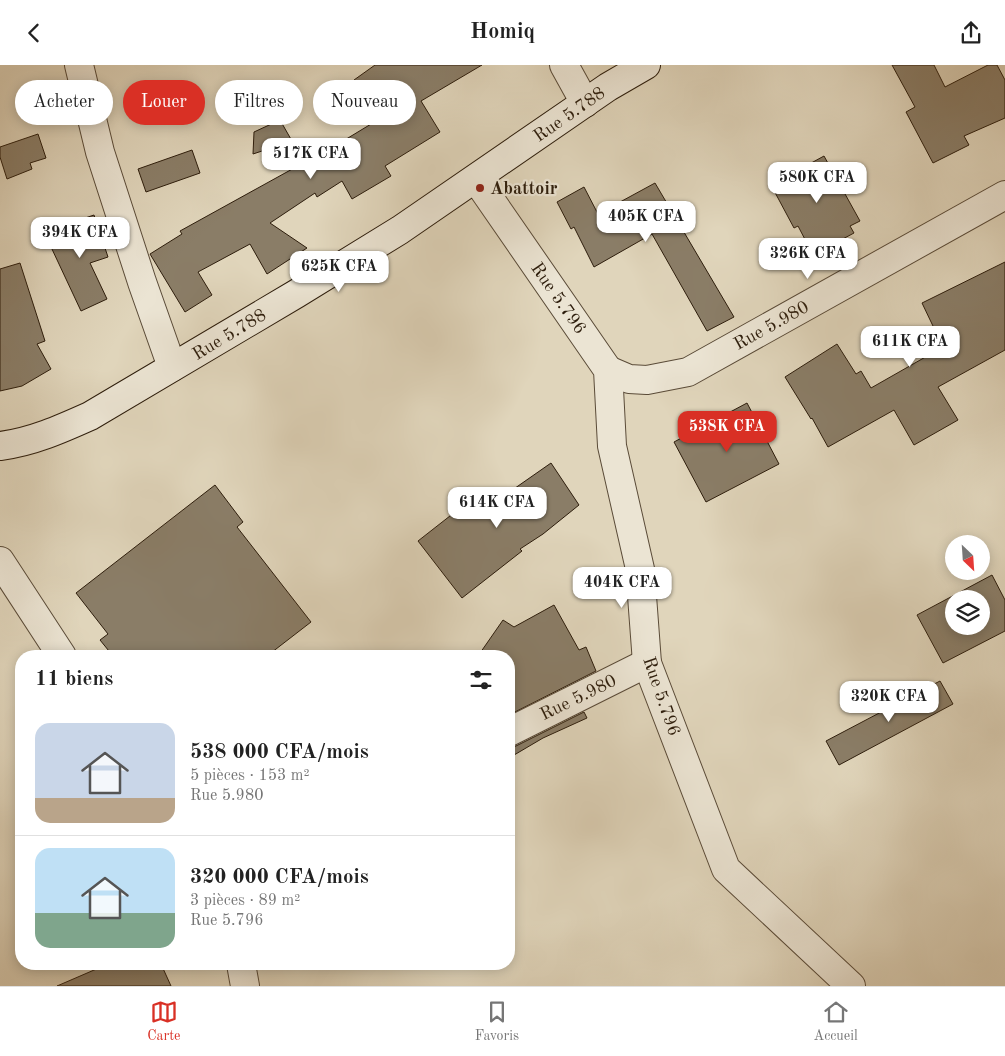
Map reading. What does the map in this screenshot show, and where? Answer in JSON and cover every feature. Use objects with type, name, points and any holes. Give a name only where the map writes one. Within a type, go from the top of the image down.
[{"type":"street","points":[[79,65],[100,152],[172,367]]},
{"type":"street","points":[[564,65],[585,103]]},
{"type":"street","name":"Rue 5.788","points":[[0,446],[56,431],[90,416],[400,230],[608,87],[646,65]]},
{"type":"street","name":"Rue 5.796","points":[[476,179],[608,370],[612,446],[640,569],[647,663],[726,869],[851,986]]},
{"type":"street","name":"Rue 5.980","points":[[608,370],[629,379],[647,380],[688,372],[1005,195]]},
{"type":"street","points":[[0,561],[58,650]]},
{"type":"street","name":"Rue 5.980","points":[[515,728],[647,663]]},
{"type":"street","points":[[242,970],[246,986]]},
{"type":"building","points":[[375,65],[482,65],[421,101],[440,132],[385,166],[391,176],[352,199],[342,181],[317,197],[315,193],[270,223],[307,248],[267,274],[250,244],[198,272],[212,295],[185,312],[150,254],[182,234],[180,231],[305,162],[305,164],[369,125],[416,125],[416,80],[354,80]]},
{"type":"building","points":[[892,65],[934,65],[945,87],[988,65],[997,65],[1005,80],[1005,118],[964,136],[969,145],[933,163],[906,112],[915,107]]},
{"type":"building","points":[[269,125],[283,125],[292,141],[253,154],[254,132]]},
{"type":"building","points":[[38,134],[46,158],[30,163],[32,169],[7,179],[0,157],[0,147]]},
{"type":"building","points":[[192,150],[200,173],[146,192],[138,169]]},
{"type":"building","points":[[824,156],[860,221],[850,226],[854,233],[824,249],[821,243],[810,249],[798,226],[794,228],[771,185]]},
{"type":"building","points":[[655,183],[734,317],[707,331],[652,234],[594,267],[574,227],[571,229],[557,202],[584,187],[598,214]]},
{"type":"building","points":[[94,215],[108,257],[90,263],[107,299],[81,311],[44,232]]},
{"type":"building","points":[[1005,262],[1005,350],[938,387],[958,420],[914,445],[894,410],[828,447],[812,418],[785,377],[837,344],[856,374],[861,371],[871,388],[943,347],[922,303]]},
{"type":"building","points":[[20,263],[45,341],[37,344],[51,369],[22,386],[0,391],[0,269]]},
{"type":"building","points":[[747,403],[779,464],[706,502],[674,442]]},
{"type":"building","points":[[551,463],[579,505],[543,534],[520,549],[522,551],[462,598],[418,541],[478,494],[488,507]]},
{"type":"building","points":[[215,485],[243,522],[237,527],[311,622],[275,650],[108,650],[100,640],[108,634],[76,593]]},
{"type":"building","points":[[992,575],[1005,600],[1005,631],[943,663],[917,615],[945,600],[945,635],[990,635],[990,590],[964,590],[983,580],[990,580]]},
{"type":"building","points":[[554,605],[579,650],[586,647],[596,671],[515,712],[515,650],[482,650],[503,620],[514,627]]},
{"type":"building","points":[[940,681],[953,704],[839,765],[826,741]]},
{"type":"building","points":[[584,712],[587,718],[543,738],[515,754],[516,746]]},
{"type":"building","points":[[94,970],[164,970],[171,986],[57,986]]},
{"type":"place","name":"Abattoir","points":[[480,188]]}]
